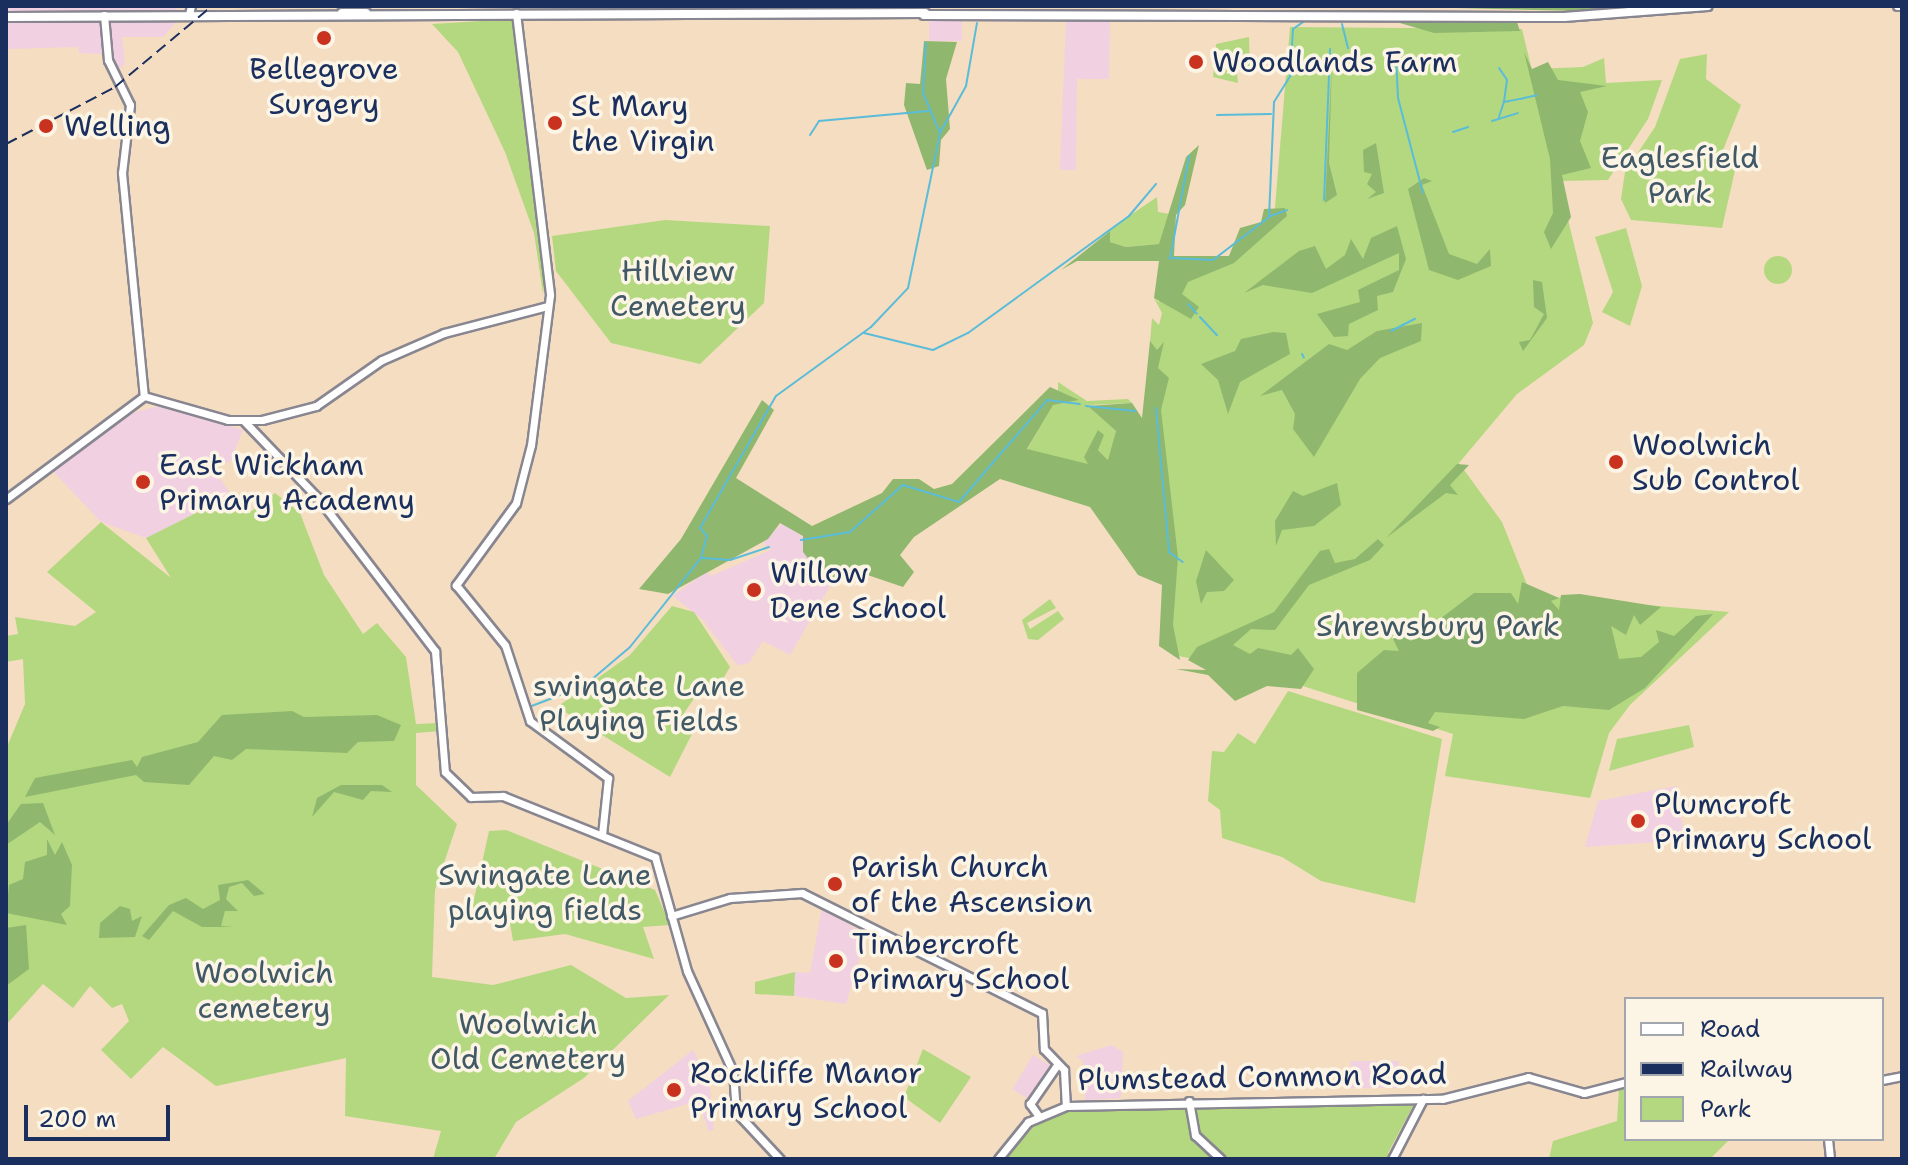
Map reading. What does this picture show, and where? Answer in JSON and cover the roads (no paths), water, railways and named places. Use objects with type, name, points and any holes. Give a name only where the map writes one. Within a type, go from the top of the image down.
[{"type":"main road","points":[[6,17],[190,10],[342,13],[372,10],[1564,17],[1708,6]]},
{"type":"street","points":[[516,11],[551,260],[548,306],[531,445],[516,503],[456,585],[517,672],[523,704],[539,732],[608,778],[602,835]]},
{"type":"street","points":[[104,15],[108,60],[130,105],[122,173],[144,396]]},
{"type":"street","points":[[144,396],[245,422],[316,406],[382,360],[444,333],[548,306]]},
{"type":"street","points":[[6,499],[144,396]]},
{"type":"street","points":[[245,422],[318,498],[435,651],[445,772],[471,797],[503,796],[655,857],[696,994],[733,1072],[736,1112],[780,1159]]},
{"type":"street","points":[[671,916],[730,898],[794,891],[813,898],[1042,1013],[1044,1049],[1060,1068],[1066,1106]]},
{"type":"street","points":[[998,1159],[1038,1115],[1030,1104],[1060,1068]]},
{"type":"street","name":"Plumstead Common Road","points":[[1038,1115],[1066,1106],[1189,1101],[1423,1099],[1528,1077],[1584,1093],[1624,1083]]},
{"type":"street","points":[[1392,1159],[1423,1099]]},
{"type":"street","points":[[1189,1101],[1195,1135],[1221,1159]]},
{"type":"waterway","points":[[1171,258],[1213,260],[1269,217],[1274,102],[1290,76],[1293,29],[1306,20]]},
{"type":"waterway","points":[[529,707],[584,686],[630,647],[701,558],[707,536],[700,528],[776,396],[871,327],[908,288],[940,133],[966,86],[977,23]]},
{"type":"waterway","points":[[1342,24],[1348,48]]},
{"type":"waterway","points":[[926,43],[923,93],[940,133]]},
{"type":"waterway","points":[[1324,200],[1330,49]]},
{"type":"waterway","points":[[1396,58],[1398,98],[1423,193]]},
{"type":"waterway","points":[[1499,68],[1507,80],[1504,102]]},
{"type":"waterway","points":[[1520,99],[1537,95]]},
{"type":"waterway","points":[[1499,117],[1504,102],[1519,99]]},
{"type":"waterway","points":[[810,135],[819,121],[929,111]]},
{"type":"waterway","points":[[1492,121],[1518,113]]},
{"type":"waterway","points":[[1217,115],[1271,114]]},
{"type":"waterway","points":[[1453,132],[1468,127]]},
{"type":"waterway","points":[[1170,259],[1189,156]]},
{"type":"waterway","points":[[864,333],[933,350],[968,333],[1129,216],[1156,184]]},
{"type":"waterway","points":[[1270,216],[1287,210]]},
{"type":"waterway","points":[[1188,304],[1197,314]]},
{"type":"waterway","points":[[1200,317],[1217,335]]},
{"type":"waterway","points":[[1391,331],[1415,319]]},
{"type":"waterway","points":[[1302,354],[1304,358]]},
{"type":"waterway","points":[[801,540],[850,532],[903,485],[959,502],[1047,400],[1080,404]]},
{"type":"waterway","points":[[1086,406],[1136,411]]},
{"type":"waterway","points":[[1156,408],[1169,552],[1183,562]]},
{"type":"waterway","points":[[702,558],[730,560],[769,547]]},
{"type":"railway","points":[[6,144],[115,87],[212,6]]},
{"type":"place","name":"Bellegrove Surgery","points":[[324,38]]},
{"type":"place","name":"Woodlands Farm","points":[[1196,62]]},
{"type":"place","name":"St Mary the Virgin","points":[[555,123]]},
{"type":"place","name":"Welling","points":[[46,126]]},
{"type":"place","name":"Woolwich Sub Control","points":[[1616,462]]},
{"type":"place","name":"East Wickham Primary Academy","points":[[143,482]]},
{"type":"place","name":"Willow Dene School","points":[[754,590]]},
{"type":"place","name":"Plumcroft Primary School","points":[[1638,821]]},
{"type":"place","name":"Parish Church of the Ascension","points":[[835,884]]},
{"type":"place","name":"Timbercroft Primary School","points":[[836,961]]},
{"type":"place","name":"Rockliffe Manor Primary School","points":[[674,1090]]},
{"type":"park label","name":"Eaglesfield Park","points":[[1680,175]]},
{"type":"park label","name":"Hillview Cemetery","points":[[678,288]]},
{"type":"park label","name":"Shrewsbury Park","points":[[1438,626]]},
{"type":"park label","name":"swingate Lane Playing Fields","points":[[639,703]]},
{"type":"park label","name":"Swingate Lane playing fields","points":[[545,892]]},
{"type":"park label","name":"Woolwich cemetery","points":[[264,990]]},
{"type":"park label","name":"Woolwich Old Cemetery","points":[[528,1041]]}]
